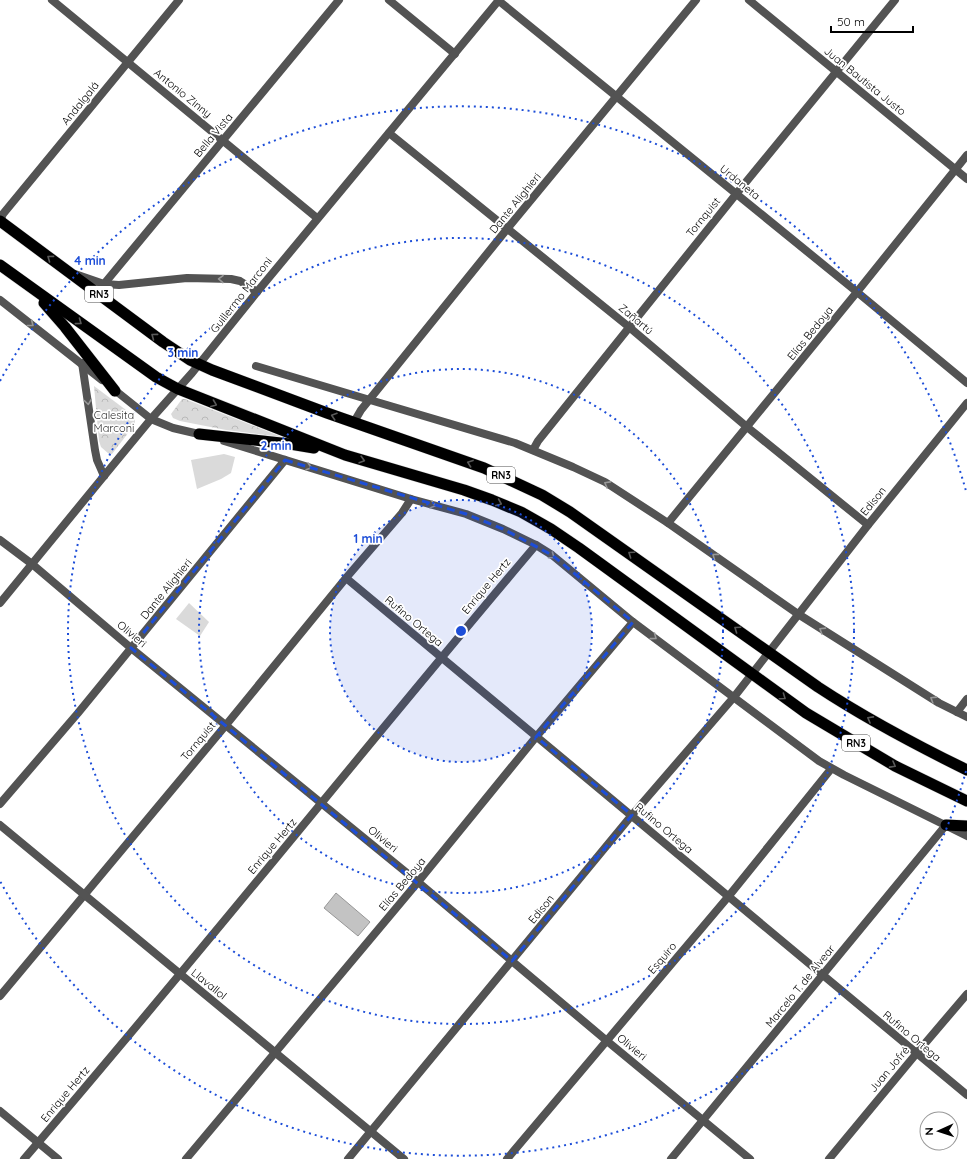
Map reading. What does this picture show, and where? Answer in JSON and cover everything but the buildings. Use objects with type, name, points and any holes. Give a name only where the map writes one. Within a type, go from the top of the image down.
[{"type":"highway","name":"RN3","points":[[0,221],[163,342],[199,364],[326,413],[484,468],[542,495],[570,512],[818,687],[853,710],[933,754],[967,770]]},
{"type":"highway","name":"RN3","points":[[0,265],[156,377],[178,389],[345,455],[464,490],[521,512],[551,529],[579,548],[806,713],[895,766],[967,801]]},
{"type":"highway","name":"RN3","points":[[24,283],[61,322],[115,391]]},
{"type":"highway","points":[[199,434],[290,444],[345,455]]},
{"type":"highway","points":[[946,825],[967,826]]},
{"type":"street","name":"Antonio Zinny","points":[[52,0],[317,218]]},
{"type":"street","name":"Andalgalá","points":[[0,221],[3,214],[179,0]]},
{"type":"street","name":"Bella Vista","points":[[104,284],[339,0]]},
{"type":"street","points":[[389,0],[455,54]]},
{"type":"street","name":"Guillermo Marconi","points":[[0,603],[151,419],[199,364],[317,218],[499,0]]},
{"type":"street","name":"Urdaneta","points":[[499,0],[737,193],[967,383]]},
{"type":"street","name":"Dante Alighieri","points":[[354,422],[361,410],[507,229],[696,0]]},
{"type":"street","name":"Juan Bautista Justo","points":[[749,0],[836,73],[967,179]]},
{"type":"street","name":"Tornquist","points":[[533,450],[538,441],[629,327],[895,0]]},
{"type":"street","name":"Zañartú","points":[[389,133],[629,327],[747,427],[868,525]]},
{"type":"street","name":"Elías Bedoya","points":[[668,522],[857,292],[967,155]]},
{"type":"street","points":[[66,270],[104,284],[119,285],[187,278],[231,279],[240,281],[257,292]]},
{"type":"street","points":[[0,300],[82,363],[151,419],[173,428],[236,444],[483,520],[536,545],[564,564],[633,622],[819,762],[967,836]]},
{"type":"street","points":[[82,363],[95,450],[97,460],[104,476]]},
{"type":"street","points":[[256,366],[515,443],[605,482],[668,522],[798,614],[939,702],[967,717]]},
{"type":"street","name":"Edison","points":[[348,1159],[372,1132],[632,816],[734,697],[868,525],[967,403]]},
{"type":"street","name":"Dante Alighieri","points":[[0,804],[132,648],[285,460]]},
{"type":"street","name":"Tornquist","points":[[0,996],[226,725],[346,578],[402,513],[411,499]]},
{"type":"street","name":"Olivieri","points":[[0,540],[32,564],[132,648],[418,882],[750,1159]]},
{"type":"street","name":"Enrique Hertz","points":[[24,1159],[322,803],[441,657],[536,545]]},
{"type":"street","name":"Rufino Ortega","points":[[346,578],[967,1095]]},
{"type":"street","name":"Elías Bedoya","points":[[186,1159],[633,622]]},
{"type":"street","points":[[957,712],[967,700]]},
{"type":"street","name":"Esquiro","points":[[507,1159],[728,897],[831,768]]},
{"type":"street","name":"Llavallol","points":[[0,825],[404,1159]]},
{"type":"street","name":"Marcelo T. de Alvear","points":[[671,1159],[704,1121],[946,825]]},
{"type":"street","name":"Juan Jofré","points":[[829,1159],[967,994]]},
{"type":"street","points":[[0,1111],[58,1159]]},
{"type":"highlighted area","points":[[285,460],[466,514],[503,529],[552,555],[633,622],[536,737],[632,815],[512,961],[131,648]]},
{"type":"green space","name":"Calesita Marconi","points":[[94,386],[134,416],[135,419],[135,424],[112,454],[109,454],[101,447],[99,441]]},
{"type":"green space","points":[[182,399],[282,437],[226,430],[180,421],[173,418],[171,414]]},
{"type":"green space","points":[[224,454],[235,457],[231,473],[197,489],[191,460]]},
{"type":"green space","points":[[189,603],[209,622],[200,636],[176,619]]}]
